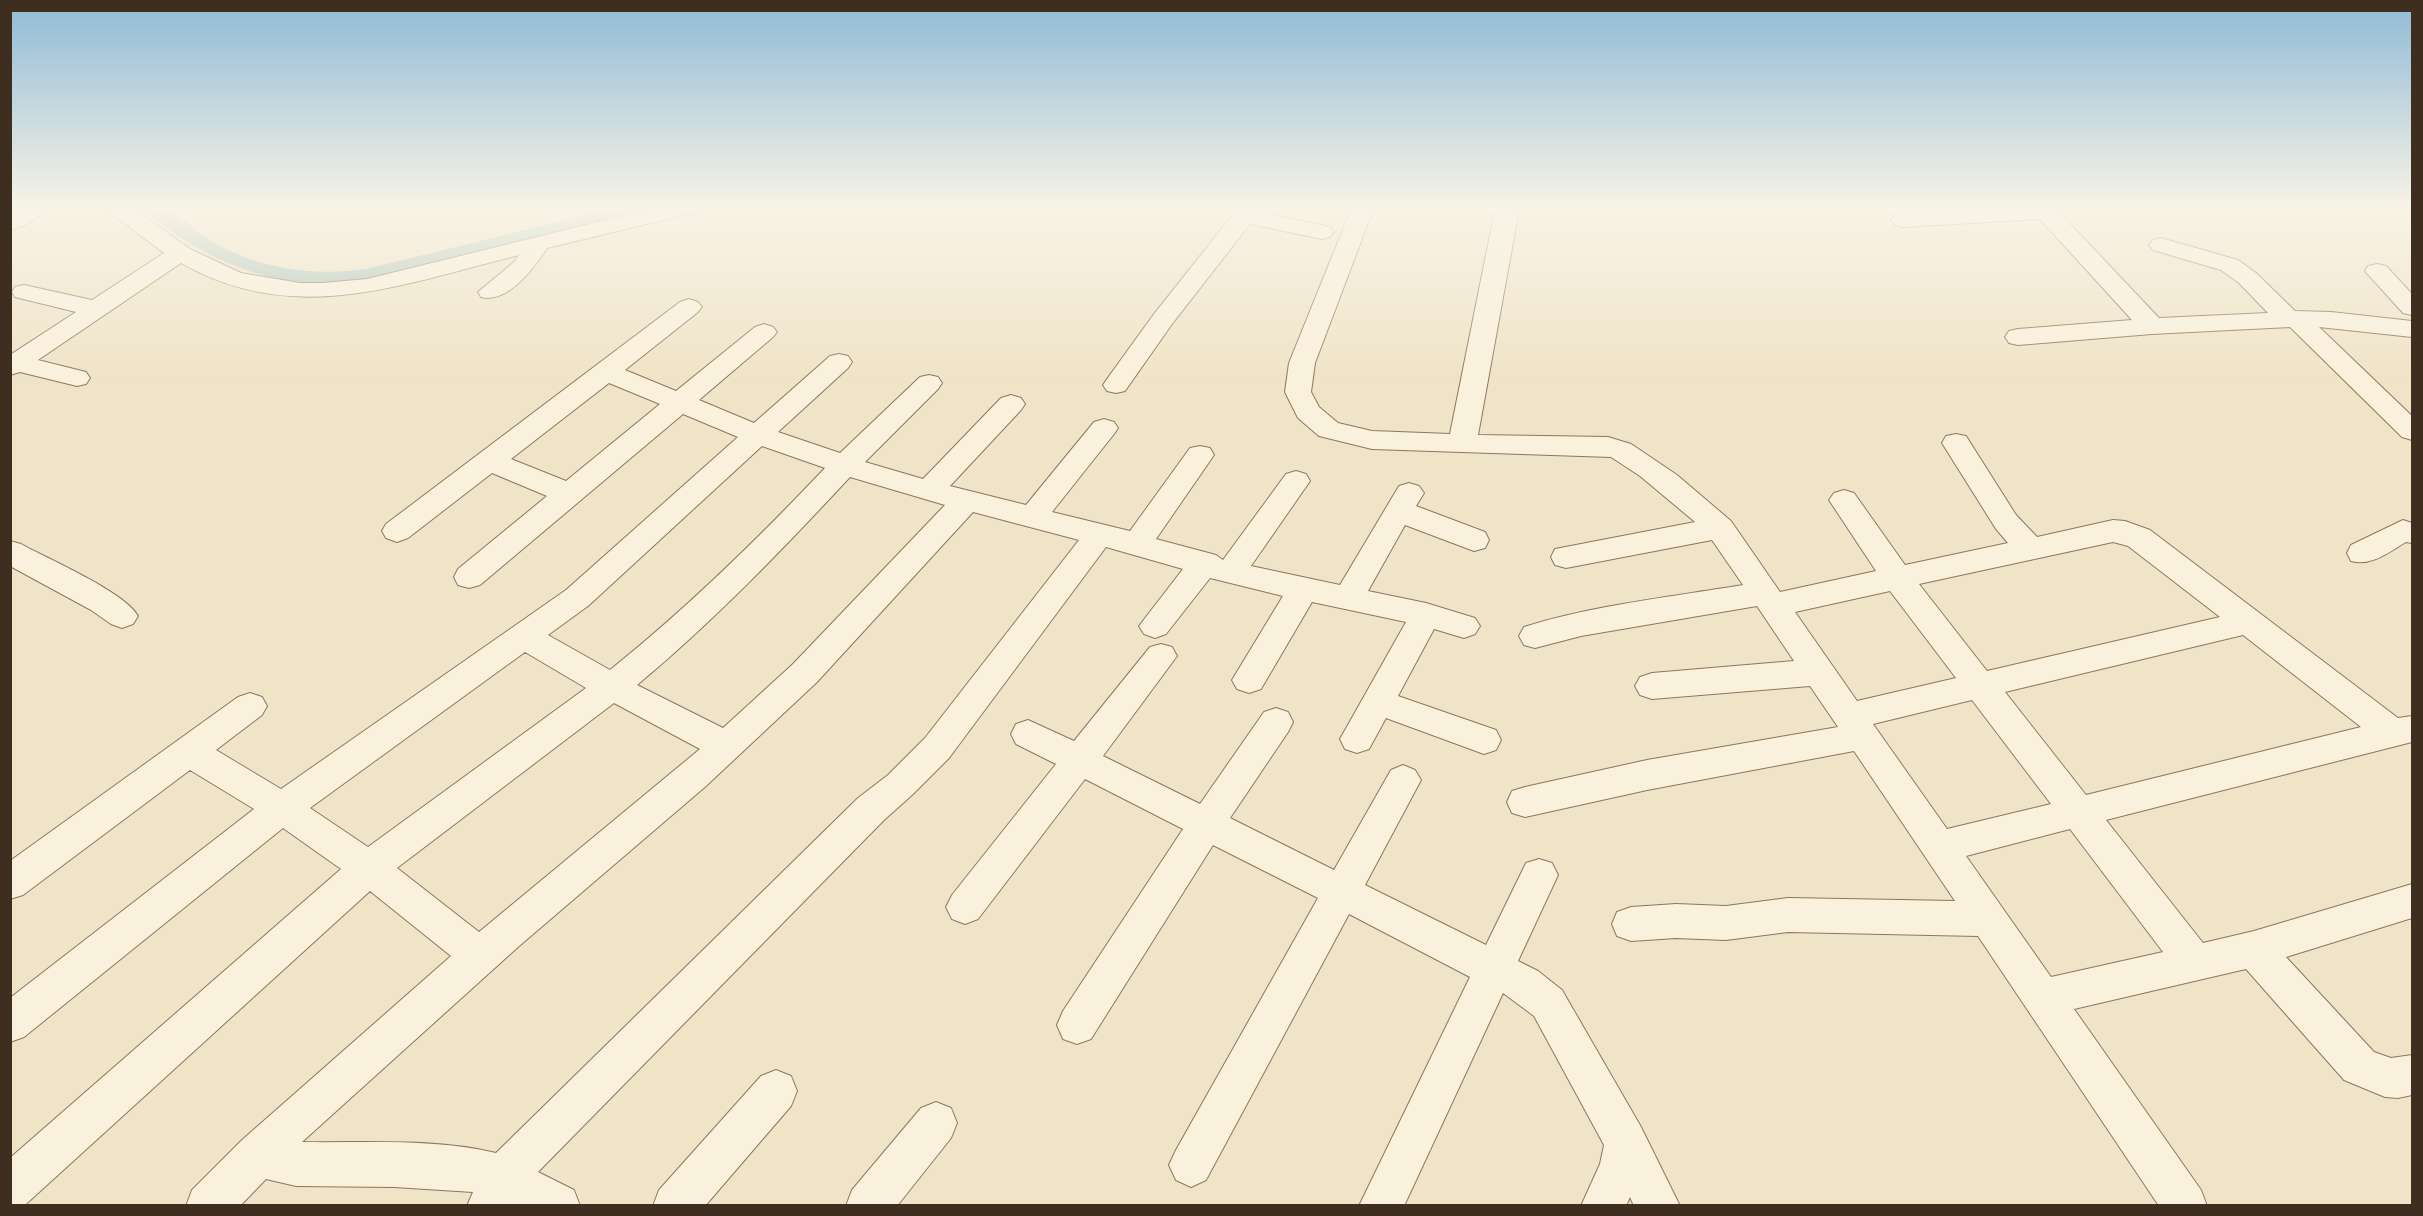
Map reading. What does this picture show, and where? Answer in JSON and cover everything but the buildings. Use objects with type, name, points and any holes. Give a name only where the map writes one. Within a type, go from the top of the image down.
[{"type":"street","points":[[14,365],[164,264]]},
{"type":"street","points":[[200,264],[212,270],[259,284],[335,291],[367,286],[454,264]]},
{"type":"street","points":[[490,292],[525,264]]},
{"type":"street","points":[[1116,386],[1163,319],[1206,264]]},
{"type":"street","points":[[1341,264],[1302,363],[1298,392],[1308,412],[1329,430],[1372,440],[1610,447],[1626,453],[1711,520],[1769,599],[2185,1206]]},
{"type":"street","points":[[1462,444],[1497,264]]},
{"type":"street","points":[[2094,264],[2152,326]]},
{"type":"street","points":[[2227,264],[2236,268],[2412,431]]},
{"type":"street","points":[[2377,271],[2412,308]]},
{"type":"street","points":[[24,292],[97,309]]},
{"type":"street","points":[[397,531],[689,307]]},
{"type":"street","points":[[2018,337],[2152,326],[2292,319],[2331,320],[2412,329]]},
{"type":"street","points":[[469,577],[567,493],[764,332]]},
{"type":"street","points":[[10,1023],[282,808],[577,598],[839,362]]},
{"type":"street","points":[[14,365],[77,378]]},
{"type":"street","points":[[606,372],[758,435],[888,480],[1033,516],[1303,590],[1426,615],[1464,626]]},
{"type":"street","points":[[10,1188],[369,868],[612,687],[656,651],[799,514],[846,464],[929,383]]},
{"type":"street","points":[[930,491],[1011,404]]},
{"type":"street","points":[[1033,516],[1104,428]]},
{"type":"street","points":[[1956,443],[2006,522],[2031,549]]},
{"type":"street","points":[[1137,544],[1200,455]]},
{"type":"street","points":[[490,460],[567,493]]},
{"type":"street","points":[[965,907],[1079,760],[1158,641],[1217,568],[1296,481]]},
{"type":"street","points":[[1844,500],[1897,578],[2194,962]]},
{"type":"street","points":[[208,1206],[305,1110],[480,956],[694,776],[805,673],[966,501]]},
{"type":"street","points":[[1348,598],[1405,502],[1474,540]]},
{"type":"street","points":[[1566,557],[1711,520]]},
{"type":"street","points":[[1534,636],[1561,631],[1576,625],[1769,599],[1897,578],[2114,531],[2125,532],[2139,538],[2249,622],[2403,731]]},
{"type":"street","points":[[2362,553],[2403,531],[2412,533]]},
{"type":"street","points":[[496,1191],[871,809],[900,785],[937,748],[1099,535]]},
{"type":"street","points":[[10,552],[102,602],[122,616]]},
{"type":"street","points":[[1249,680],[1303,590]]},
{"type":"street","points":[[1357,739],[1426,615]]},
{"type":"street","points":[[1525,802],[1856,726],[1980,686],[2249,622]]},
{"type":"street","points":[[524,636],[612,687],[726,746]]},
{"type":"street","points":[[1652,686],[1819,672]]},
{"type":"street","points":[[1378,702],[1484,740]]},
{"type":"street","points":[[10,883],[250,706]]},
{"type":"street","points":[[1077,1025],[1207,823],[1276,722]]},
{"type":"street","points":[[1939,847],[2403,731]]},
{"type":"street","points":[[1028,734],[1524,984],[1548,1003],[1626,1142],[1658,1206]]},
{"type":"street","points":[[188,751],[282,808],[369,868],[480,956]]},
{"type":"street","points":[[1191,1165],[1403,780]]},
{"type":"street","points":[[1381,1206],[1539,874]]},
{"type":"street","points":[[2042,998],[2254,949],[2412,901]]},
{"type":"street","points":[[1631,924],[1676,921],[1726,923],[1788,915],[1989,919]]},
{"type":"street","points":[[2254,949],[2359,1066],[2382,1078],[2400,1079],[2412,1075]]},
{"type":"street","points":[[675,1206],[776,1091]]},
{"type":"street","points":[[868,1206],[936,1123]]},
{"type":"street","points":[[1603,1206],[1621,1168],[1626,1142]]},
{"type":"street","points":[[257,1155],[296,1164],[394,1165],[476,1170],[496,1191],[558,1206]]},
{"type":"waterway","points":[[244,264],[287,275],[328,278],[366,275],[411,264]]}]
